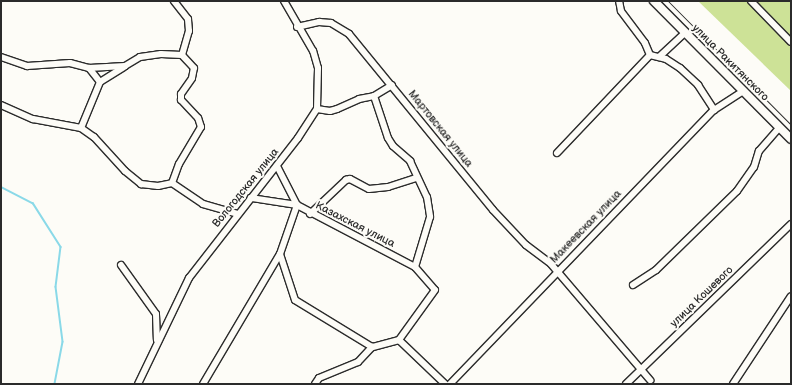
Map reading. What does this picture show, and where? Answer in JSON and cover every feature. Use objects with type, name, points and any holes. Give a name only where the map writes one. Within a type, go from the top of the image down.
[{"type":"main road","name":"улица Ракитянского","points":[[654,1],[791,139]]},
{"type":"street","points":[[174,1],[188,19],[189,31],[182,55]]},
{"type":"street","points":[[284,1],[297,27],[313,51],[318,68],[317,109],[330,111],[359,99],[374,96],[392,85]]},
{"type":"street","points":[[619,1],[621,10],[646,43],[650,54]]},
{"type":"street","points":[[751,1],[791,42]]},
{"type":"street","name":"Мартовская улица","points":[[297,27],[319,22],[338,26],[349,34],[493,210],[557,272],[650,380]]},
{"type":"street","points":[[659,57],[685,33]]},
{"type":"street","points":[[81,128],[100,82],[140,57],[161,54],[182,55],[194,68],[192,78],[181,94],[181,100],[198,118],[201,127],[179,164],[172,183]]},
{"type":"street","points":[[650,54],[680,68],[698,85],[714,110]]},
{"type":"street","points":[[557,153],[650,54]]},
{"type":"street","points":[[1,57],[27,66],[70,63],[89,68],[126,66]]},
{"type":"street","points":[[89,68],[100,82]]},
{"type":"street","name":"Макеевская улица","points":[[450,384],[714,110],[742,91]]},
{"type":"street","points":[[374,96],[388,138],[393,146],[410,161],[416,178],[427,197],[430,217],[415,267]]},
{"type":"street","points":[[1,105],[33,118],[81,128],[94,137],[125,171],[141,184],[158,186],[172,183],[203,204],[237,214]]},
{"type":"street","name":"Вологодская улица","points":[[138,384],[169,316],[189,278],[237,214],[277,166],[317,109]]},
{"type":"street","points":[[633,285],[656,270],[738,191],[754,167],[759,151],[779,128]]},
{"type":"street","name":"Казахская улица","points":[[277,166],[297,205],[310,214],[415,267],[435,290],[399,340]]},
{"type":"street","points":[[310,214],[346,180],[350,180],[369,189],[388,187],[416,178]]},
{"type":"street","points":[[203,384],[280,254],[297,205],[251,198]]},
{"type":"street","name":"улица Кошевого","points":[[626,384],[640,369],[690,324],[791,224]]},
{"type":"street","points":[[280,254],[296,300],[372,347]]},
{"type":"street","points":[[121,265],[156,314],[156,344]]},
{"type":"street","points":[[733,384],[791,296]]},
{"type":"street","points":[[156,314],[169,316]]},
{"type":"street","points":[[315,384],[319,378],[358,362],[372,347],[399,340],[445,384]]},
{"type":"green space","points":[[698,1],[791,1],[791,91]]},
{"type":"waterway","points":[[1,187],[33,203],[61,247],[56,287],[63,342],[55,384]]},
{"type":"tram line","points":[[668,1],[791,125]]}]
